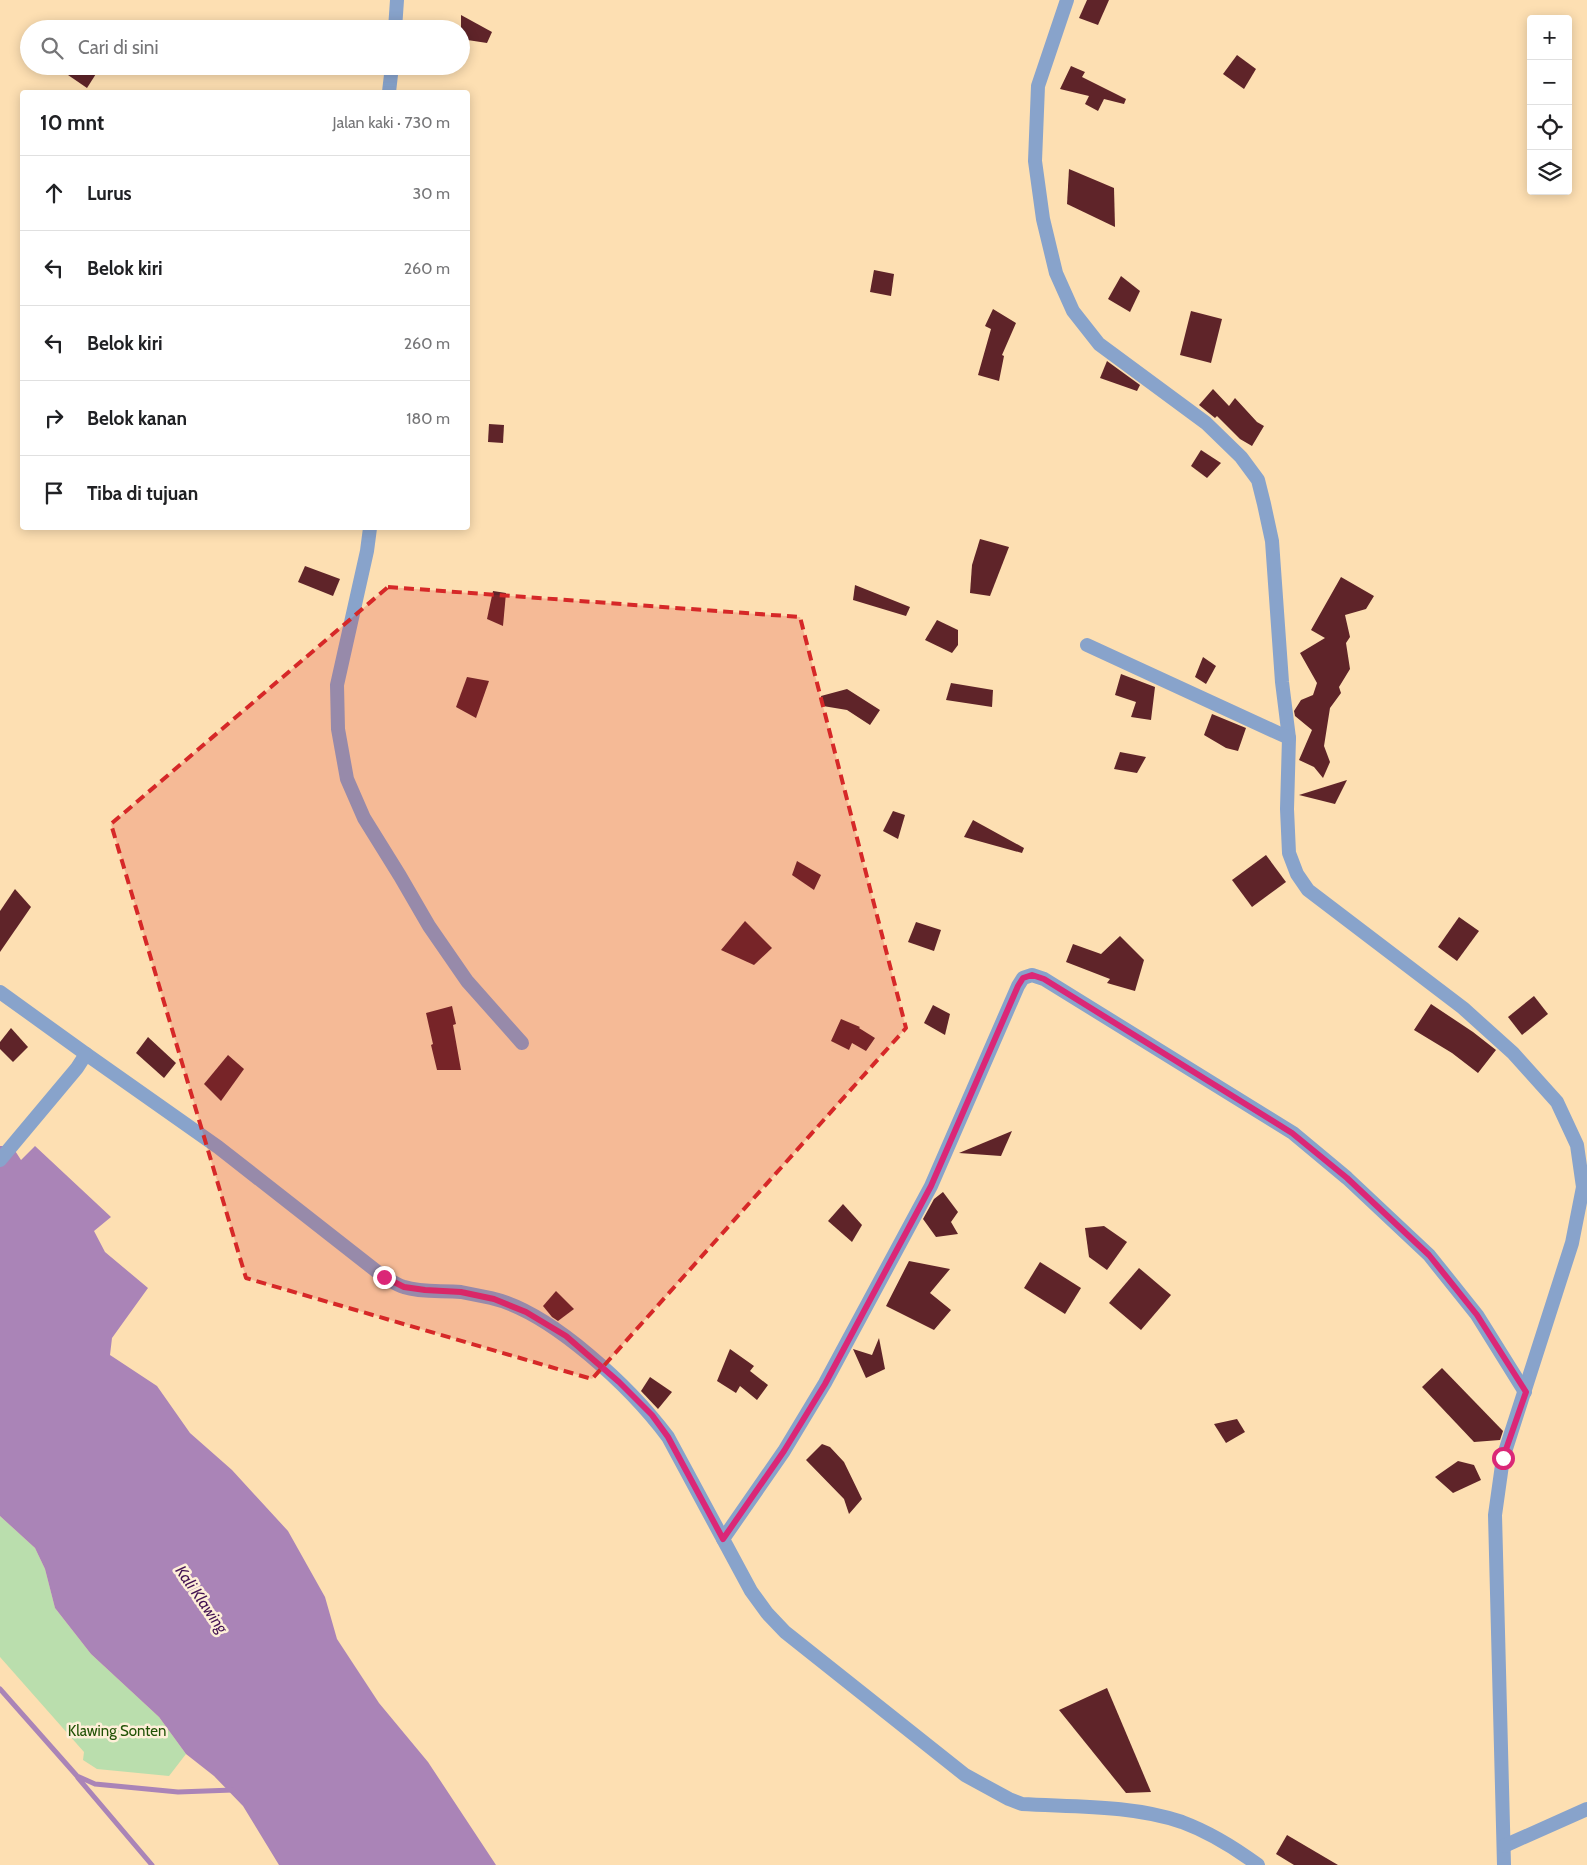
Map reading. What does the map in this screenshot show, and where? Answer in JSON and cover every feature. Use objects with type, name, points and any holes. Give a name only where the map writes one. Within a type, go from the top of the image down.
[{"type":"street","points":[[396,20],[397,0]]},
{"type":"street","points":[[1067,0],[1038,86],[1034,161],[1043,219],[1056,273],[1073,311],[1099,344],[1206,423],[1241,457],[1258,480],[1272,542],[1282,682],[1289,738],[1287,809],[1289,853],[1296,874],[1308,890],[1463,1008],[1513,1053],[1557,1102],[1577,1145],[1583,1187],[1572,1243],[1526,1392],[1503,1458],[1495,1515],[1504,1865]]},
{"type":"street","points":[[389,90],[391,75]]},
{"type":"street","points":[[370,530],[368,551],[337,685],[338,729],[347,779],[364,818],[429,926],[467,981],[522,1042]]},
{"type":"street","points":[[1086,645],[1289,738]]},
{"type":"street","points":[[723,1539],[784,1451],[825,1384],[931,1186],[1018,986],[1023,978],[1032,975],[1044,979],[1084,1002],[1292,1133],[1347,1178],[1429,1255],[1477,1315],[1526,1392]]},
{"type":"street","points":[[0,992],[218,1147],[384,1277],[404,1287],[461,1292],[494,1299],[526,1312],[566,1336],[619,1382],[652,1415],[668,1437],[751,1591],[767,1613],[785,1632],[965,1775],[1008,1799],[1022,1804],[1118,1809],[1157,1815],[1182,1822],[1218,1839],[1258,1865]]},
{"type":"street","points":[[0,1160],[77,1068],[86,1054]]},
{"type":"street","points":[[1504,1846],[1587,1809]]},
{"type":"highlighted area","points":[[388,587],[800,617],[906,1028],[592,1379],[246,1278],[111,824]]},
{"type":"green space","name":"Klawing Sonten","points":[[0,1516],[35,1548],[45,1569],[55,1608],[91,1654],[159,1717],[186,1754],[169,1776],[97,1769],[83,1760],[84,1752],[0,1657]]},
{"type":"water","name":"Kali Klawing","points":[[0,1146],[12,1146],[21,1160],[35,1146],[111,1217],[94,1231],[105,1252],[148,1288],[112,1338],[110,1355],[157,1386],[190,1433],[232,1470],[288,1531],[325,1597],[337,1639],[379,1703],[428,1762],[496,1865],[279,1865],[243,1806],[214,1776],[186,1754],[159,1717],[91,1654],[55,1608],[45,1569],[35,1548],[0,1516]]},
{"type":"building","points":[[1087,0],[1109,0],[1098,25],[1079,18]]},
{"type":"building","points":[[461,15],[492,32],[487,43],[470,40],[470,20],[461,20]]},
{"type":"building","points":[[1237,55],[1256,69],[1244,89],[1223,74]]},
{"type":"building","points":[[1071,66],[1085,72],[1082,77],[1126,99],[1124,104],[1104,99],[1098,111],[1085,104],[1089,96],[1060,89]]},
{"type":"building","points":[[68,75],[95,75],[87,88]]},
{"type":"building","points":[[1069,169],[1114,188],[1115,227],[1067,204]]},
{"type":"building","points":[[874,270],[894,274],[891,296],[870,292]]},
{"type":"building","points":[[1121,276],[1140,291],[1130,312],[1108,299]]},
{"type":"building","points":[[993,309],[1016,323],[1002,355],[1004,356],[999,381],[978,375],[991,329],[985,326]]},
{"type":"building","points":[[1191,311],[1222,319],[1211,363],[1180,355]]},
{"type":"building","points":[[1107,361],[1140,385],[1137,391],[1100,378]]},
{"type":"building","points":[[1213,389],[1229,406],[1235,398],[1257,422],[1264,426],[1252,446],[1240,439],[1217,416],[1215,418],[1199,405]]},
{"type":"building","points":[[489,424],[504,425],[503,443],[488,442]]},
{"type":"building","points":[[1201,450],[1221,463],[1207,478],[1191,466]]},
{"type":"building","points":[[980,539],[1009,547],[990,596],[970,593],[972,565]]},
{"type":"building","points":[[305,566],[340,579],[333,596],[298,582]]},
{"type":"building","points":[[1341,577],[1374,596],[1366,609],[1345,615],[1350,637],[1346,643],[1350,669],[1339,687],[1341,693],[1330,708],[1324,746],[1330,762],[1323,778],[1314,767],[1299,760],[1312,730],[1295,716],[1294,711],[1301,700],[1313,695],[1317,683],[1300,653],[1325,638],[1311,630]]},
{"type":"building","points":[[855,585],[910,607],[906,616],[853,600]]},
{"type":"building","points":[[493,591],[506,593],[503,626],[487,619]]},
{"type":"building","points":[[937,620],[958,630],[958,645],[952,653],[925,640]]},
{"type":"building","points":[[1203,657],[1216,666],[1206,684],[1195,677]]},
{"type":"building","points":[[1121,674],[1155,687],[1151,720],[1131,717],[1136,702],[1115,695]]},
{"type":"building","points":[[467,677],[489,681],[476,718],[456,707]]},
{"type":"building","points":[[951,683],[993,690],[992,707],[946,700]]},
{"type":"building","points":[[847,689],[880,710],[870,725],[847,710],[823,706],[821,696]]},
{"type":"building","points":[[1212,714],[1246,728],[1238,751],[1226,748],[1204,735]]},
{"type":"building","points":[[1120,752],[1146,757],[1137,773],[1114,769]]},
{"type":"building","points":[[1347,780],[1335,804],[1299,795]]},
{"type":"building","points":[[893,811],[905,815],[898,839],[883,831]]},
{"type":"building","points":[[973,820],[1024,848],[1022,853],[964,837]]},
{"type":"building","points":[[1266,855],[1286,882],[1252,907],[1232,880]]},
{"type":"building","points":[[797,861],[821,875],[814,890],[792,875]]},
{"type":"building","points":[[15,889],[31,907],[0,952],[0,911]]},
{"type":"building","points":[[1459,917],[1479,931],[1457,961],[1438,947]]},
{"type":"building","points":[[745,921],[772,948],[754,965],[721,950]]},
{"type":"building","points":[[916,922],[941,930],[934,951],[908,942]]},
{"type":"building","points":[[1120,936],[1144,960],[1135,991],[1107,983],[1110,979],[1066,962],[1073,944],[1101,954]]},
{"type":"building","points":[[1534,996],[1548,1014],[1522,1035],[1508,1017]]},
{"type":"building","points":[[1431,1004],[1496,1050],[1478,1073],[1452,1053],[1414,1030]]},
{"type":"building","points":[[933,1005],[950,1014],[945,1035],[924,1023]]},
{"type":"building","points":[[452,1006],[456,1024],[453,1025],[461,1070],[437,1070],[426,1013]]},
{"type":"building","points":[[841,1019],[860,1027],[875,1038],[866,1051],[852,1043],[849,1050],[831,1041]]},
{"type":"building","points":[[11,1028],[28,1047],[13,1062],[0,1049],[0,1042]]},
{"type":"building","points":[[148,1037],[176,1063],[164,1078],[136,1053]]},
{"type":"building","points":[[228,1055],[244,1069],[221,1101],[204,1084]]},
{"type":"building","points":[[1012,1131],[1001,1156],[959,1153]]},
{"type":"building","points":[[943,1192],[958,1212],[951,1222],[958,1234],[936,1237],[923,1219],[934,1199]]},
{"type":"building","points":[[843,1204],[862,1225],[852,1242],[828,1221]]},
{"type":"building","points":[[1104,1226],[1127,1242],[1107,1270],[1089,1257],[1085,1228]]},
{"type":"building","points":[[909,1261],[950,1269],[930,1293],[951,1310],[934,1330],[886,1306]]},
{"type":"building","points":[[1040,1262],[1081,1288],[1065,1314],[1024,1288]]},
{"type":"building","points":[[1139,1268],[1171,1295],[1141,1330],[1109,1303]]},
{"type":"building","points":[[556,1291],[574,1309],[558,1321],[543,1306]]},
{"type":"building","points":[[879,1338],[885,1369],[866,1378],[853,1349],[872,1355]]},
{"type":"building","points":[[730,1349],[754,1366],[750,1371],[768,1385],[757,1400],[740,1386],[736,1393],[717,1381]]},
{"type":"building","points":[[1442,1368],[1503,1431],[1500,1440],[1474,1442],[1422,1387]]},
{"type":"building","points":[[650,1377],[672,1392],[658,1409],[641,1391]]},
{"type":"building","points":[[1237,1419],[1245,1432],[1226,1443],[1214,1424]]},
{"type":"building","points":[[822,1444],[830,1447],[844,1462],[862,1499],[849,1514],[844,1499],[806,1460]]},
{"type":"building","points":[[1458,1461],[1474,1465],[1481,1480],[1453,1493],[1435,1477]]},
{"type":"building","points":[[1107,1688],[1151,1792],[1126,1793],[1059,1710]]},
{"type":"building","points":[[1287,1835],[1338,1865],[1294,1865],[1276,1854]]},
{"type":"waterway","points":[[0,1689],[77,1776],[95,1784],[178,1792],[233,1790]]},
{"type":"waterway","points":[[78,1778],[152,1865]]},
{"type":"route","points":[[384,1277],[404,1287],[461,1292],[494,1299],[526,1312],[566,1336],[619,1382],[652,1415],[668,1437],[723,1539],[784,1451],[825,1384],[931,1186],[1018,986],[1023,978],[1032,975],[1044,979],[1084,1002],[1292,1133],[1347,1178],[1429,1255],[1477,1315],[1526,1392],[1503,1458]]}]
